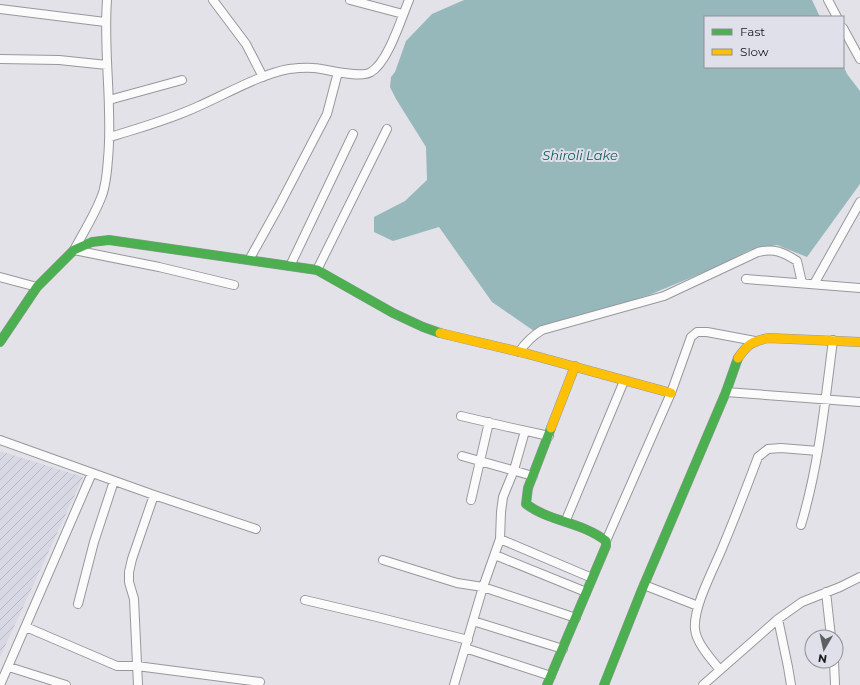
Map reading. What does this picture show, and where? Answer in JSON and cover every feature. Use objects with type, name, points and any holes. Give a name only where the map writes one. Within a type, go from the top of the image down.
[{"type":"street","points":[[0,342],[37,287],[74,250],[102,197],[110,137],[110,100],[105,22],[107,0]]},
{"type":"street","points":[[213,0],[246,44],[263,77]]},
{"type":"street","points":[[350,0],[403,14]]},
{"type":"street","points":[[110,137],[198,107],[263,77],[289,69],[313,68],[338,72],[369,73],[376,68],[386,53],[409,0]]},
{"type":"street","points":[[828,0],[836,16]]},
{"type":"street","points":[[0,9],[105,22]]},
{"type":"street","points":[[844,30],[860,59]]},
{"type":"street","points":[[0,60],[59,60],[107,65]]},
{"type":"street","points":[[249,260],[327,114],[338,72]]},
{"type":"street","points":[[110,100],[182,80]]},
{"type":"street","points":[[317,270],[387,129]]},
{"type":"street","points":[[290,266],[353,134]]},
{"type":"street","points":[[814,284],[860,202]]},
{"type":"street","points":[[74,250],[92,242],[109,240],[317,270],[393,313],[423,327],[451,336],[575,366],[671,393]]},
{"type":"street","points":[[74,250],[151,265],[234,285]]},
{"type":"street","points":[[519,352],[525,342],[542,330],[664,296],[758,252],[768,250],[785,253],[797,261],[802,283]]},
{"type":"street","points":[[0,277],[37,287]]},
{"type":"street","points":[[746,280],[860,288]]},
{"type":"street","points":[[547,685],[603,555],[606,541],[671,393],[691,337],[697,332],[707,332],[755,341]]},
{"type":"street","points":[[604,685],[644,585],[726,392],[738,359],[746,347],[755,341],[768,338],[860,342]]},
{"type":"street","points":[[801,525],[811,492],[818,452],[833,340]]},
{"type":"street","points":[[575,366],[533,476],[526,496],[526,504],[540,512],[566,520],[601,536],[606,541]]},
{"type":"street","points":[[566,520],[624,381]]},
{"type":"street","points":[[726,392],[860,402]]},
{"type":"street","points":[[461,416],[549,436]]},
{"type":"street","points":[[471,500],[489,422]]},
{"type":"street","points":[[455,685],[483,587],[500,539],[503,497],[514,470],[525,431]]},
{"type":"street","points":[[0,440],[154,495],[256,529]]},
{"type":"street","points":[[720,670],[703,648],[695,631],[694,620],[698,606],[758,457],[768,449],[781,448],[818,452]]},
{"type":"street","points":[[462,456],[533,476]]},
{"type":"street","points":[[0,685],[92,473]]},
{"type":"street","points":[[78,604],[94,542],[114,481]]},
{"type":"street","points":[[138,685],[134,599],[129,582],[129,572],[154,495]]},
{"type":"street","points":[[500,539],[592,578]]},
{"type":"street","points":[[495,555],[586,592]]},
{"type":"street","points":[[382,560],[450,582],[483,587],[576,618]]},
{"type":"street","points":[[703,685],[778,619],[802,602],[860,577]]},
{"type":"street","points":[[644,585],[698,606]]},
{"type":"street","points":[[826,592],[830,629]]},
{"type":"street","points":[[304,600],[377,616],[466,644],[551,676]]},
{"type":"street","points":[[778,619],[791,685]]},
{"type":"street","points":[[473,621],[563,649]]},
{"type":"street","points":[[26,627],[117,666],[137,666],[260,682]]},
{"type":"street","points":[[9,667],[66,685]]},
{"type":"street","points":[[834,669],[835,685]]},
{"type":"shaded area","points":[[0,451],[83,477],[0,657]]},
{"type":"water","name":"Shiroli Lake","points":[[464,0],[812,0],[820,16],[704,16],[704,68],[844,67],[847,74],[860,91],[860,184],[807,257],[777,245],[750,250],[719,266],[649,295],[534,331],[492,302],[439,227],[393,241],[374,232],[374,217],[405,201],[427,180],[426,147],[390,87],[391,77],[395,72],[406,41],[432,14]]},
{"type":"traffic: fast","points":[[0,342],[37,287],[74,250],[92,242],[109,240],[317,270],[393,313],[440,333]]},
{"type":"traffic: fast","points":[[604,685],[641,592],[726,392],[738,358]]},
{"type":"traffic: fast","points":[[547,685],[606,546],[606,541],[597,535],[545,515],[526,504],[528,488],[551,428]]},
{"type":"traffic: slow","points":[[440,333],[528,354],[671,393]]},
{"type":"traffic: slow","points":[[738,358],[750,344],[768,338],[860,342]]},
{"type":"traffic: slow","points":[[551,428],[575,366]]}]
